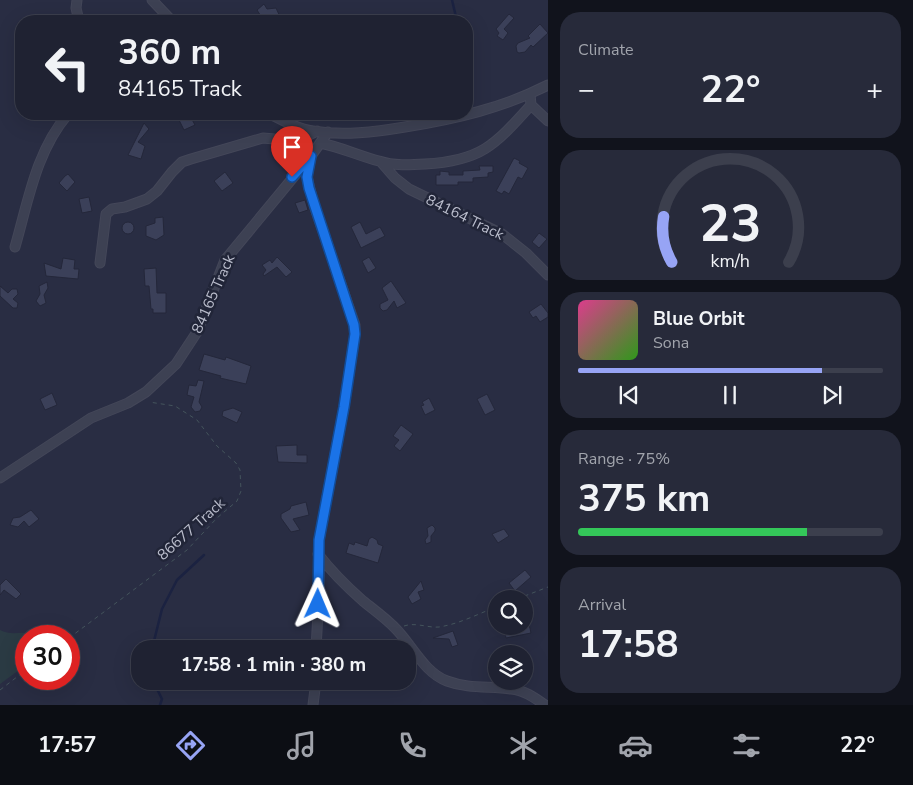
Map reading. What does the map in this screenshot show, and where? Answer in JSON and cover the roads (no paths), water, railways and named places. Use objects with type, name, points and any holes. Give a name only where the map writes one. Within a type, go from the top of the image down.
[{"type":"street","points":[[77,0],[78,15]]},
{"type":"street","points":[[152,0],[166,15]]},
{"type":"street","points":[[473,114],[510,103],[548,85]]},
{"type":"street","points":[[530,94],[531,105],[548,122]]},
{"type":"street","points":[[320,143],[381,162],[404,165],[441,164],[464,160],[491,146],[531,105]]},
{"type":"street","points":[[15,247],[38,166],[55,130],[63,120]]},
{"type":"street","points":[[282,120],[290,124],[328,132],[376,131],[444,120]]},
{"type":"street","points":[[100,262],[106,214],[112,209],[125,207],[147,199],[182,162],[263,138],[297,141],[317,131]]},
{"type":"street","name":"84165 Track","points":[[0,478],[91,418],[128,403],[146,392],[176,364],[197,332],[225,260],[311,156],[328,132]]},
{"type":"street","points":[[311,156],[307,177],[309,188],[354,325],[355,334],[318,554],[320,594],[317,640]]},
{"type":"street","name":"84164 Track","points":[[381,162],[394,178],[409,189],[502,234],[526,253],[548,275]]},
{"type":"street","points":[[318,554],[349,589],[397,629],[422,662],[446,681],[461,686],[512,689],[534,697],[545,705]]},
{"type":"street","points":[[313,705],[316,690]]},
{"type":"waterway","points":[[452,0],[456,15]]},
{"type":"waterway","points":[[154,640],[162,609],[177,580],[204,555]]},
{"type":"waterway","points":[[158,690],[162,699],[160,705]]}]
